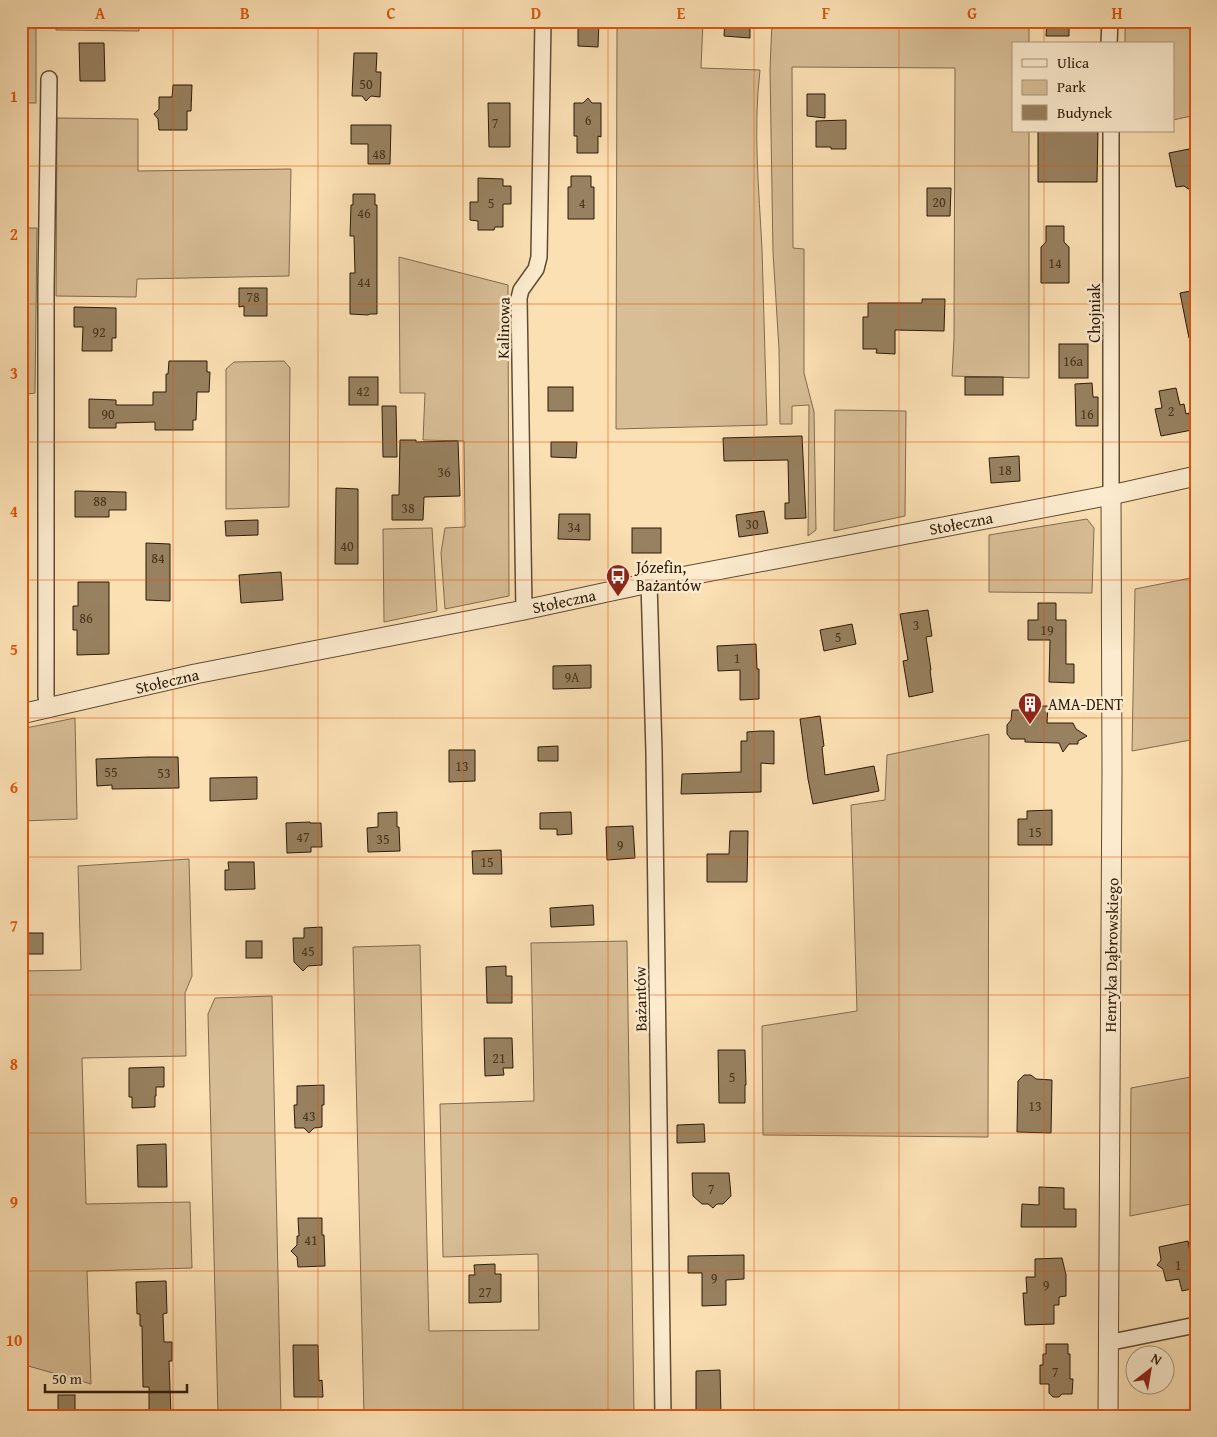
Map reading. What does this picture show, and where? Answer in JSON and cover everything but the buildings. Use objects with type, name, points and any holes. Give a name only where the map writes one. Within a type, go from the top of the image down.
[{"type":"street","name":"Kalinowa","points":[[524,610],[519,298],[521,290],[536,269],[539,257],[543,21]]},
{"type":"street","points":[[1109,42],[1110,21]]},
{"type":"street","points":[[48,708],[46,696],[46,288],[49,79]]},
{"type":"street","name":"Chojniak","points":[[1111,132],[1111,495]]},
{"type":"street","name":"Stołeczna","points":[[21,714],[194,674],[524,610],[649,582],[1111,495],[1196,476]]},
{"type":"street","name":"Henryka Dąbrowskiego","points":[[1108,1416],[1112,772],[1111,495]]},
{"type":"street","name":"Bażantów","points":[[649,582],[654,752],[663,1416]]},
{"type":"street","points":[[1107,1343],[1196,1325]]},
{"type":"green space","points":[[21,21],[36,21],[36,103],[21,103]]},
{"type":"green space","points":[[56,21],[139,21],[139,31],[56,30]]},
{"type":"green space","points":[[617,21],[703,21],[701,68],[760,70],[757,137],[767,425],[616,429]]},
{"type":"green space","points":[[772,21],[1029,21],[1029,42],[1012,42],[1012,132],[1029,132],[1029,378],[952,376],[954,339],[955,68],[792,67],[793,248],[804,249],[804,373],[814,412],[816,530],[808,536],[809,405],[792,406],[792,424],[780,424],[779,349],[773,252],[770,69]]},
{"type":"green space","points":[[1125,21],[1196,21],[1196,115],[1174,120],[1174,42],[1125,42]]},
{"type":"green space","points":[[57,118],[138,119],[138,171],[291,169],[289,276],[137,279],[136,297],[56,296]]},
{"type":"green space","points":[[21,228],[37,228],[35,393],[21,395]]},
{"type":"green space","points":[[399,257],[508,285],[509,596],[445,609],[441,553],[445,528],[465,527],[464,441],[423,440],[425,393],[400,393]]},
{"type":"green space","points":[[284,361],[290,368],[289,507],[226,509],[226,369],[234,362]]},
{"type":"green space","points":[[835,410],[906,411],[905,516],[834,531]]},
{"type":"green space","points":[[1087,519],[1094,528],[1092,593],[989,592],[989,535]]},
{"type":"green space","points":[[432,528],[437,611],[384,622],[383,529]]},
{"type":"green space","points":[[1196,577],[1196,739],[1132,751],[1135,589]]},
{"type":"green space","points":[[75,718],[77,819],[21,821],[21,729]]},
{"type":"green space","points":[[989,734],[988,1137],[763,1135],[762,1026],[857,1011],[851,805],[885,800],[887,755]]},
{"type":"green space","points":[[189,859],[192,976],[185,993],[186,1056],[82,1058],[86,1204],[190,1202],[192,1268],[87,1271],[91,1384],[25,1365],[21,1362],[21,971],[81,970],[78,866]]},
{"type":"green space","points":[[627,941],[634,1416],[364,1416],[353,947],[420,945],[429,1331],[539,1330],[538,1254],[443,1257],[440,1104],[534,1101],[531,943]]},
{"type":"green space","points":[[272,996],[281,1416],[218,1416],[208,1014],[215,998]]},
{"type":"green space","points":[[1196,1076],[1196,1203],[1130,1216],[1131,1088]]},
{"type":"place","name":"Józefin, Bażantów","points":[[618,597]]},
{"type":"place","name":"AMA-DENT","points":[[1030,725]]}]
